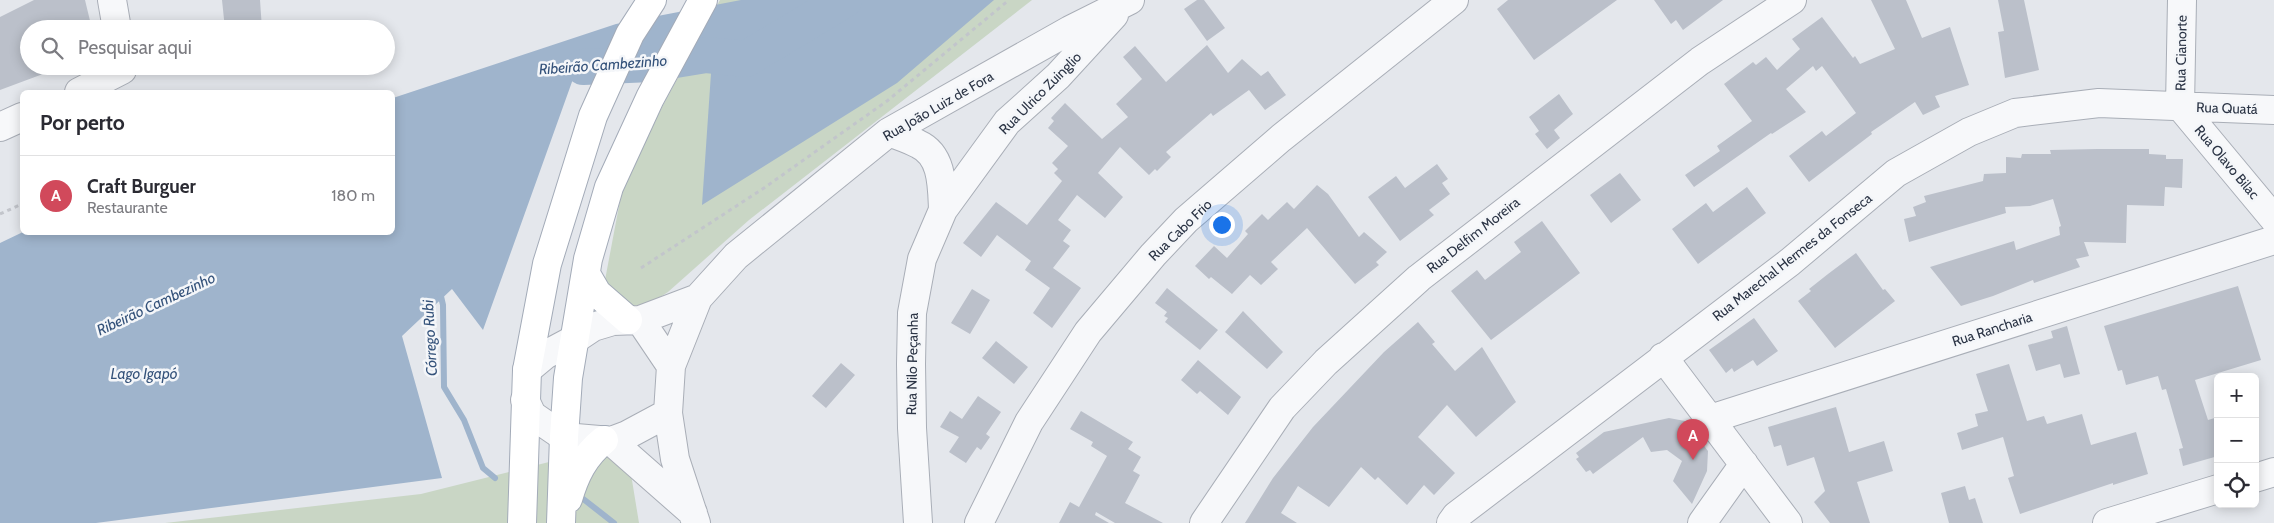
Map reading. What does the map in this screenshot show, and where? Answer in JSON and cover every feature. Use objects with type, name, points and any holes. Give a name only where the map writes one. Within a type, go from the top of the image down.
[{"type":"main road","points":[[522,523],[527,370],[547,264],[593,116],[630,34],[652,0]]},
{"type":"main road","points":[[562,523],[564,437],[568,378],[588,259],[609,186],[650,98],[703,0]]},
{"type":"main road","points":[[586,274],[597,293],[634,320]]},
{"type":"main road","points":[[562,523],[568,499],[580,467],[586,458],[607,440]]},
{"type":"street","points":[[112,0],[115,20]]},
{"type":"street","name":"Rua Cabo Frio","points":[[979,523],[1029,422],[1088,332],[1153,255],[1186,220],[1281,138],[1454,0]]},
{"type":"street","name":"Rua Delfim Moreira","points":[[1204,523],[1282,408],[1326,362],[1418,278],[1700,61],[1792,0]]},
{"type":"street","name":"Rua Cianorte","points":[[2180,106],[2182,0]]},
{"type":"street","name":"Rua João Luiz de Fora","points":[[671,366],[698,298],[736,256],[889,132],[1070,30],[1127,2]]},
{"type":"street","name":"Rua Ulrico Zuinglio","points":[[943,210],[1007,122],[1058,76],[1127,2]]},
{"type":"street","points":[[83,90],[112,75]]},
{"type":"street","name":"Rua Marechal Hermes da Fonseca","points":[[1451,523],[1456,516],[1662,357],[1790,262],[1896,173],[1969,132],[2015,113],[2099,103],[2180,106]]},
{"type":"street","name":"Rua Quatá","points":[[2180,106],[2274,110]]},
{"type":"street","name":"Rua Olavo Bilac","points":[[2180,106],[2274,219]]},
{"type":"street","points":[[0,127],[20,118]]},
{"type":"street","points":[[889,132],[920,144],[933,157],[941,176],[943,210]]},
{"type":"street","name":"Rua Nilo Peçanha","points":[[918,523],[912,428],[912,313],[922,260],[943,210]]},
{"type":"street","name":"Rua Rancharia","points":[[1710,419],[2274,240]]},
{"type":"street","name":"Rua João Luiz de Fora","points":[[634,320],[698,298]]},
{"type":"street","points":[[527,370],[545,355],[576,339],[593,327],[613,322],[634,320],[671,366],[668,413],[675,459],[695,519]]},
{"type":"street","points":[[1662,357],[1788,523]]},
{"type":"street","points":[[525,400],[532,415],[564,437],[607,440],[647,426],[668,413]]},
{"type":"street","points":[[607,440],[695,519]]},
{"type":"street","points":[[1702,523],[1744,464]]},
{"type":"street","points":[[2259,477],[2274,472]]},
{"type":"street","points":[[2107,523],[2214,490]]},
{"type":"path","points":[[641,268],[764,188],[887,101],[1009,0]]},
{"type":"path","points":[[0,214],[20,205]]},
{"type":"green space","points":[[720,0],[1032,0],[749,220],[668,292],[648,305],[620,307],[602,296],[622,190],[662,107]]},
{"type":"green space","points":[[601,449],[630,468],[639,523],[165,523],[421,494]]},
{"type":"water","name":"Lago Igapó","points":[[741,0],[994,0],[897,83],[702,205],[713,44],[573,79],[483,330],[452,289],[402,336],[442,478],[96,523],[0,523],[0,243],[20,233],[20,235],[395,235],[395,97],[616,24]]},
{"type":"building","points":[[34,0],[85,0],[90,20],[20,20],[20,75],[40,75],[0,90],[0,17]]},
{"type":"building","points":[[222,0],[260,0],[261,20],[224,20]]},
{"type":"building","points":[[1197,0],[1204,0],[1225,28],[1207,41],[1184,9]]},
{"type":"building","points":[[1508,0],[1617,0],[1534,60],[1497,9]]},
{"type":"building","points":[[1654,0],[1723,0],[1683,30],[1676,20],[1671,24]]},
{"type":"building","points":[[1871,0],[1906,0],[1922,38],[1950,27],[1969,85],[1935,96],[1940,107],[1923,115],[1915,102],[1871,132],[1872,134],[1809,182],[1789,156],[1822,131],[1826,136],[1856,113],[1822,66],[1816,71],[1813,66],[1786,89],[1806,112],[1771,133],[1694,187],[1685,175],[1720,151],[1717,146],[1752,121],[1724,84],[1753,62],[1756,65],[1766,57],[1777,70],[1800,49],[1792,39],[1822,17],[1853,58],[1855,56],[1860,64],[1895,49]]},
{"type":"building","points":[[1998,0],[2024,0],[2039,70],[2005,78],[1998,32],[2004,31]]},
{"type":"building","points":[[1207,45],[1228,73],[1242,59],[1261,76],[1268,71],[1286,95],[1265,110],[1249,90],[1213,116],[1211,113],[1166,152],[1171,157],[1157,171],[1155,169],[1149,175],[1120,147],[1098,173],[1123,197],[1105,218],[1077,195],[1058,220],[1071,230],[1063,241],[1070,246],[1053,268],[1081,288],[1052,328],[1033,313],[1050,288],[1025,270],[1031,261],[997,235],[981,257],[963,243],[996,202],[1027,225],[1062,181],[1054,173],[1058,169],[1052,163],[1068,146],[1048,128],[1054,121],[1051,118],[1065,103],[1102,139],[1128,117],[1116,104],[1142,79],[1123,57],[1135,46],[1166,82]]},
{"type":"building","points":[[1559,94],[1573,114],[1554,130],[1560,138],[1547,149],[1535,134],[1539,131],[1529,117]]},
{"type":"building","points":[[2149,149],[2149,154],[2166,155],[2166,159],[2183,159],[2182,188],[2165,187],[2164,206],[2127,205],[2126,243],[2084,242],[2089,256],[2076,259],[2080,267],[2034,283],[2033,280],[1961,306],[1930,267],[2014,241],[2016,250],[2060,235],[2059,227],[2061,226],[2053,199],[2030,206],[2005,207],[2006,213],[1909,242],[1904,219],[1916,216],[1913,207],[1926,202],[1924,196],[1983,181],[1984,174],[2006,173],[2006,157],[2021,158],[2022,154],[2051,154],[2050,150]]},
{"type":"building","points":[[1437,164],[1448,179],[1442,183],[1450,194],[1429,210],[1434,215],[1400,241],[1368,197],[1396,176],[1405,188]]},
{"type":"building","points":[[1620,173],[1641,200],[1611,223],[1590,195]]},
{"type":"building","points":[[1317,185],[1328,194],[1359,237],[1364,232],[1387,252],[1376,262],[1379,265],[1355,284],[1307,228],[1271,262],[1278,269],[1261,285],[1250,275],[1232,294],[1211,277],[1209,279],[1195,266],[1214,246],[1227,258],[1248,234],[1245,231],[1262,214],[1268,220],[1287,202],[1294,209]]},
{"type":"building","points":[[1747,187],[1766,213],[1698,264],[1672,229],[1706,203],[1713,212]]},
{"type":"building","points":[[1542,221],[1580,273],[1491,340],[1451,291],[1477,270],[1485,280],[1521,252],[1514,242]]},
{"type":"building","points":[[1856,253],[1883,290],[1885,289],[1895,301],[1835,348],[1798,301],[1811,291],[1809,289]]},
{"type":"building","points":[[2238,286],[2261,360],[2195,380],[2208,420],[2214,418],[2214,457],[2183,466],[2179,449],[2183,448],[2166,389],[2162,390],[2158,376],[2126,385],[2122,370],[2118,371],[2104,326]]},
{"type":"building","points":[[1167,288],[1218,330],[1200,350],[1165,322],[1168,318],[1164,316],[1167,312],[1155,303]]},
{"type":"building","points":[[972,289],[990,300],[970,334],[951,323]]},
{"type":"building","points":[[1243,311],[1283,352],[1267,369],[1225,332]]},
{"type":"building","points":[[1754,318],[1778,351],[1757,366],[1753,360],[1734,372],[1732,368],[1726,373],[1709,350]]},
{"type":"building","points":[[1418,322],[1435,342],[1432,344],[1455,371],[1482,347],[1516,402],[1476,437],[1447,405],[1418,437],[1455,473],[1434,495],[1424,485],[1407,505],[1378,477],[1375,480],[1361,467],[1329,507],[1298,486],[1281,513],[1297,523],[1245,523],[1273,478],[1313,427],[1384,352]]},
{"type":"building","points":[[2067,326],[2080,374],[2064,378],[2060,364],[2036,371],[2028,345],[2053,338],[2051,331]]},
{"type":"building","points":[[996,341],[1028,367],[1014,384],[982,358]]},
{"type":"building","points":[[1198,360],[1241,397],[1228,415],[1200,391],[1197,394],[1181,380]]},
{"type":"building","points":[[841,363],[855,375],[826,408],[812,396]]},
{"type":"building","points":[[2009,364],[2027,421],[2044,416],[2047,424],[2082,414],[2091,445],[2136,432],[2148,474],[2113,485],[2113,483],[2020,514],[2008,478],[2014,476],[2003,437],[1962,450],[1957,433],[1978,426],[1975,414],[1988,411],[1976,374]]},
{"type":"building","points":[[978,396],[1001,412],[986,434],[990,437],[981,450],[977,447],[966,463],[949,452],[959,437],[940,427],[950,411],[962,419]]},
{"type":"building","points":[[1836,407],[1849,452],[1884,441],[1893,471],[1857,482],[1870,523],[1830,523],[1814,502],[1825,491],[1814,457],[1787,466],[1781,445],[1774,447],[1768,427]]},
{"type":"building","points":[[1081,411],[1133,442],[1128,449],[1141,457],[1133,471],[1140,475],[1125,503],[1163,523],[1115,523],[1096,512],[1095,515],[1109,523],[1059,523],[1070,502],[1079,507],[1107,456],[1091,446],[1093,442],[1070,429]]},
{"type":"building","points":[[1669,418],[1685,421],[1708,451],[1707,471],[1692,504],[1673,481],[1682,461],[1667,450],[1651,452],[1643,437],[1593,474],[1590,470],[1586,472],[1576,459],[1579,457],[1576,453],[1604,432]]},
{"type":"building","points":[[1965,486],[1969,500],[1975,498],[1983,523],[1949,523],[1941,493]]},
{"type":"waterway","name":"Ribeirão Cambezinho","points":[[583,67],[651,64],[706,55],[746,59],[844,0]]},
{"type":"waterway","name":"Córrego Rubi","points":[[440,292],[443,305],[444,387],[464,420],[483,468],[495,478]]},
{"type":"waterway","name":"Córrego Rubi","points":[[582,498],[614,523]]},
{"type":"place","name":"Craft Burguer","points":[[1693,460]]}]
